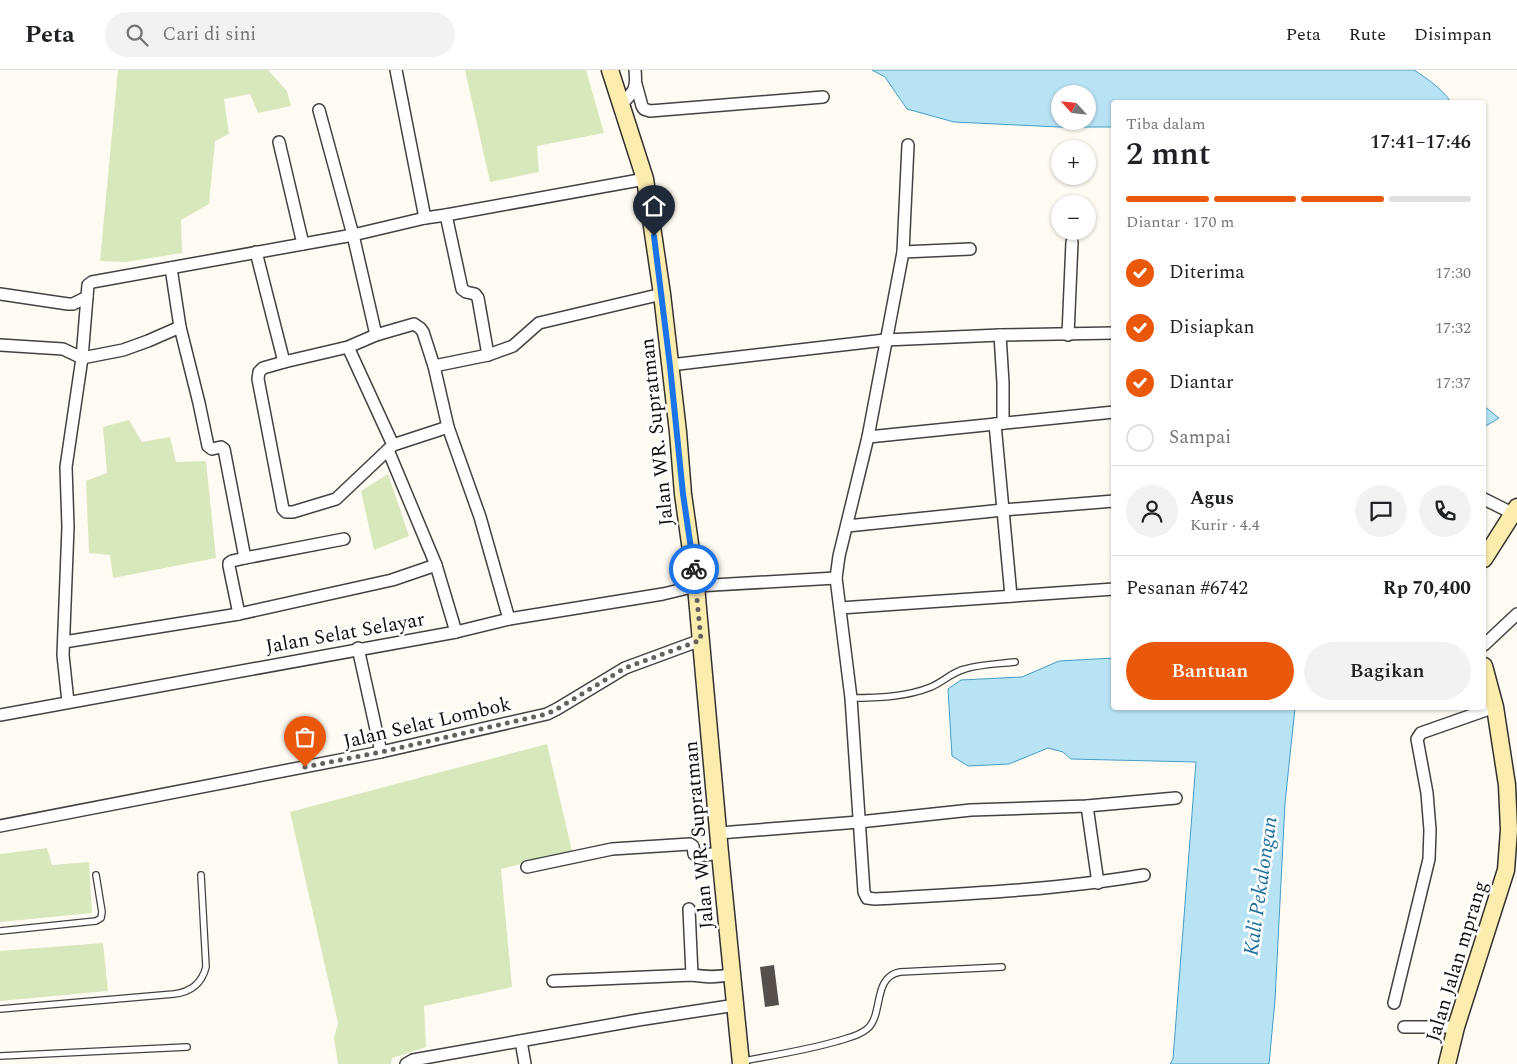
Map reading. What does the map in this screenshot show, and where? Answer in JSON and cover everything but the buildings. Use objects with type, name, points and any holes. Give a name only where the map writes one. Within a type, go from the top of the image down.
[{"type":"street","points":[[396,70],[425,218]]},
{"type":"street","name":"Jalan WR. Supratman","points":[[610,70],[645,179],[662,294],[691,588],[701,640],[719,833],[708,854],[727,976],[725,1007],[741,1063]]},
{"type":"street","points":[[635,70],[640,103],[650,111],[823,97]]},
{"type":"street","points":[[621,105],[632,93],[636,84]]},
{"type":"street","points":[[319,110],[353,234],[376,335]]},
{"type":"street","points":[[279,142],[303,244]]},
{"type":"street","points":[[908,145],[903,252],[868,436],[839,556],[836,578],[851,698],[864,892],[871,900],[1098,883],[1144,875]]},
{"type":"street","points":[[68,702],[63,655],[68,527],[66,467],[80,357],[81,300],[88,285],[92,282],[303,244],[425,218],[645,179]]},
{"type":"street","points":[[446,215],[462,288],[466,292],[475,294],[478,298],[488,355]]},
{"type":"street","points":[[1068,335],[1072,242]]},
{"type":"street","points":[[903,252],[970,249]]},
{"type":"street","points":[[256,252],[284,362]]},
{"type":"street","points":[[171,268],[180,327],[200,403],[208,446],[212,449],[221,447],[224,449],[245,558]]},
{"type":"street","points":[[0,294],[68,304],[81,300]]},
{"type":"street","points":[[434,366],[488,355],[515,345],[531,328],[543,321],[556,320],[662,294]]},
{"type":"street","points":[[448,427],[390,447],[336,498],[293,512],[286,512],[283,509],[258,379],[259,372],[263,368],[348,347],[376,335],[414,324],[420,328],[434,366],[448,427],[480,517],[509,619]]},
{"type":"street","points":[[0,345],[67,350],[80,357],[123,350],[180,327]]},
{"type":"street","points":[[670,366],[885,340],[1000,335],[1111,333]]},
{"type":"street","points":[[1000,335],[1003,383],[999,423],[1003,510],[1011,596]]},
{"type":"street","points":[[348,347],[390,447],[436,565],[456,632]]},
{"type":"street","points":[[868,436],[1111,412]]},
{"type":"street","points":[[1486,500],[1515,511],[1486,556]]},
{"type":"street","points":[[847,526],[1111,501]]},
{"type":"street","points":[[239,614],[229,563],[245,558],[344,539]]},
{"type":"street","points":[[64,642],[239,614],[370,586],[436,565]]},
{"type":"street","name":"Jalan Selat Selayar","points":[[0,715],[358,648],[456,632],[509,619],[691,588],[836,578]]},
{"type":"street","points":[[840,608],[1111,589]]},
{"type":"street","points":[[1486,643],[1517,614]]},
{"type":"street","name":"Jalan Selat Lombok","points":[[0,826],[381,752],[547,714],[625,668],[701,640]]},
{"type":"street","points":[[358,648],[381,752]]},
{"type":"street","name":"Jalan Jalan mprang","points":[[1448,1064],[1456,1027],[1512,867],[1507,785],[1502,745],[1486,673]]},
{"type":"street","points":[[1394,1003],[1429,859],[1430,830],[1427,793],[1417,739],[1422,733],[1495,707]]},
{"type":"street","points":[[719,833],[859,822],[971,810],[1087,806],[1176,798]]},
{"type":"street","points":[[1087,806],[1098,883]]},
{"type":"street","points":[[527,866],[612,849],[668,845],[690,844],[693,846],[694,854],[708,854]]},
{"type":"street","points":[[689,909],[692,975]]},
{"type":"street","points":[[553,981],[692,975],[707,977],[727,976]]},
{"type":"street","points":[[406,1064],[413,1060],[638,1020],[725,1007]]},
{"type":"street","points":[[1404,1027],[1456,1027]]},
{"type":"street","points":[[521,1041],[524,1064]]},
{"type":"lane","points":[[851,698],[882,697],[911,692],[933,686],[954,672],[964,669],[1015,662]]},
{"type":"lane","points":[[0,931],[96,921],[101,918],[102,912],[96,875]]},
{"type":"lane","points":[[0,1009],[174,994],[189,990],[204,977],[206,966],[201,875]]},
{"type":"lane","points":[[741,1063],[816,1047],[851,1037],[864,1031],[870,1025],[881,989],[891,975],[900,972],[1002,967]]},
{"type":"lane","points":[[0,1056],[187,1047]]},
{"type":"green space","points":[[118,70],[268,70],[287,91],[291,106],[258,113],[250,94],[224,99],[229,134],[215,141],[209,204],[181,220],[182,253],[126,262],[100,261]]},
{"type":"green space","points":[[465,70],[586,70],[604,133],[537,146],[539,172],[490,182]]},
{"type":"green space","points":[[129,420],[142,442],[170,437],[176,462],[206,461],[216,558],[113,578],[110,555],[89,553],[86,481],[107,473],[103,427]]},
{"type":"green space","points":[[388,474],[409,536],[374,550],[361,491]]},
{"type":"green space","points":[[547,744],[572,851],[501,869],[512,987],[424,1006],[426,1047],[392,1058],[391,1064],[338,1064],[334,1038],[338,1023],[290,812]]},
{"type":"green space","points":[[47,848],[52,865],[89,862],[92,913],[0,922],[0,854]]},
{"type":"green space","points":[[103,943],[108,991],[0,1001],[0,951]]},
{"type":"water","points":[[872,70],[1414,70],[1434,84],[1449,100],[1111,100],[1111,127],[1096,127],[1096,85],[1051,85],[1051,127],[954,122],[907,109],[885,77]]},
{"type":"water","points":[[1486,408],[1499,418],[1486,426]]},
{"type":"water","name":"Kali Pekalongan","points":[[1111,658],[1111,710],[1295,710],[1285,803],[1275,1000],[1269,1064],[1170,1064],[1173,1059],[1196,762],[1071,759],[1063,752],[1048,748],[1009,764],[968,766],[952,756],[948,689],[961,680],[1022,677],[1059,661]]},
{"type":"way so far","points":[[305,767],[381,752],[547,714],[625,668],[701,640],[694,569]]},
{"type":"route","points":[[654,236],[678,432],[683,494],[694,569]]}]
